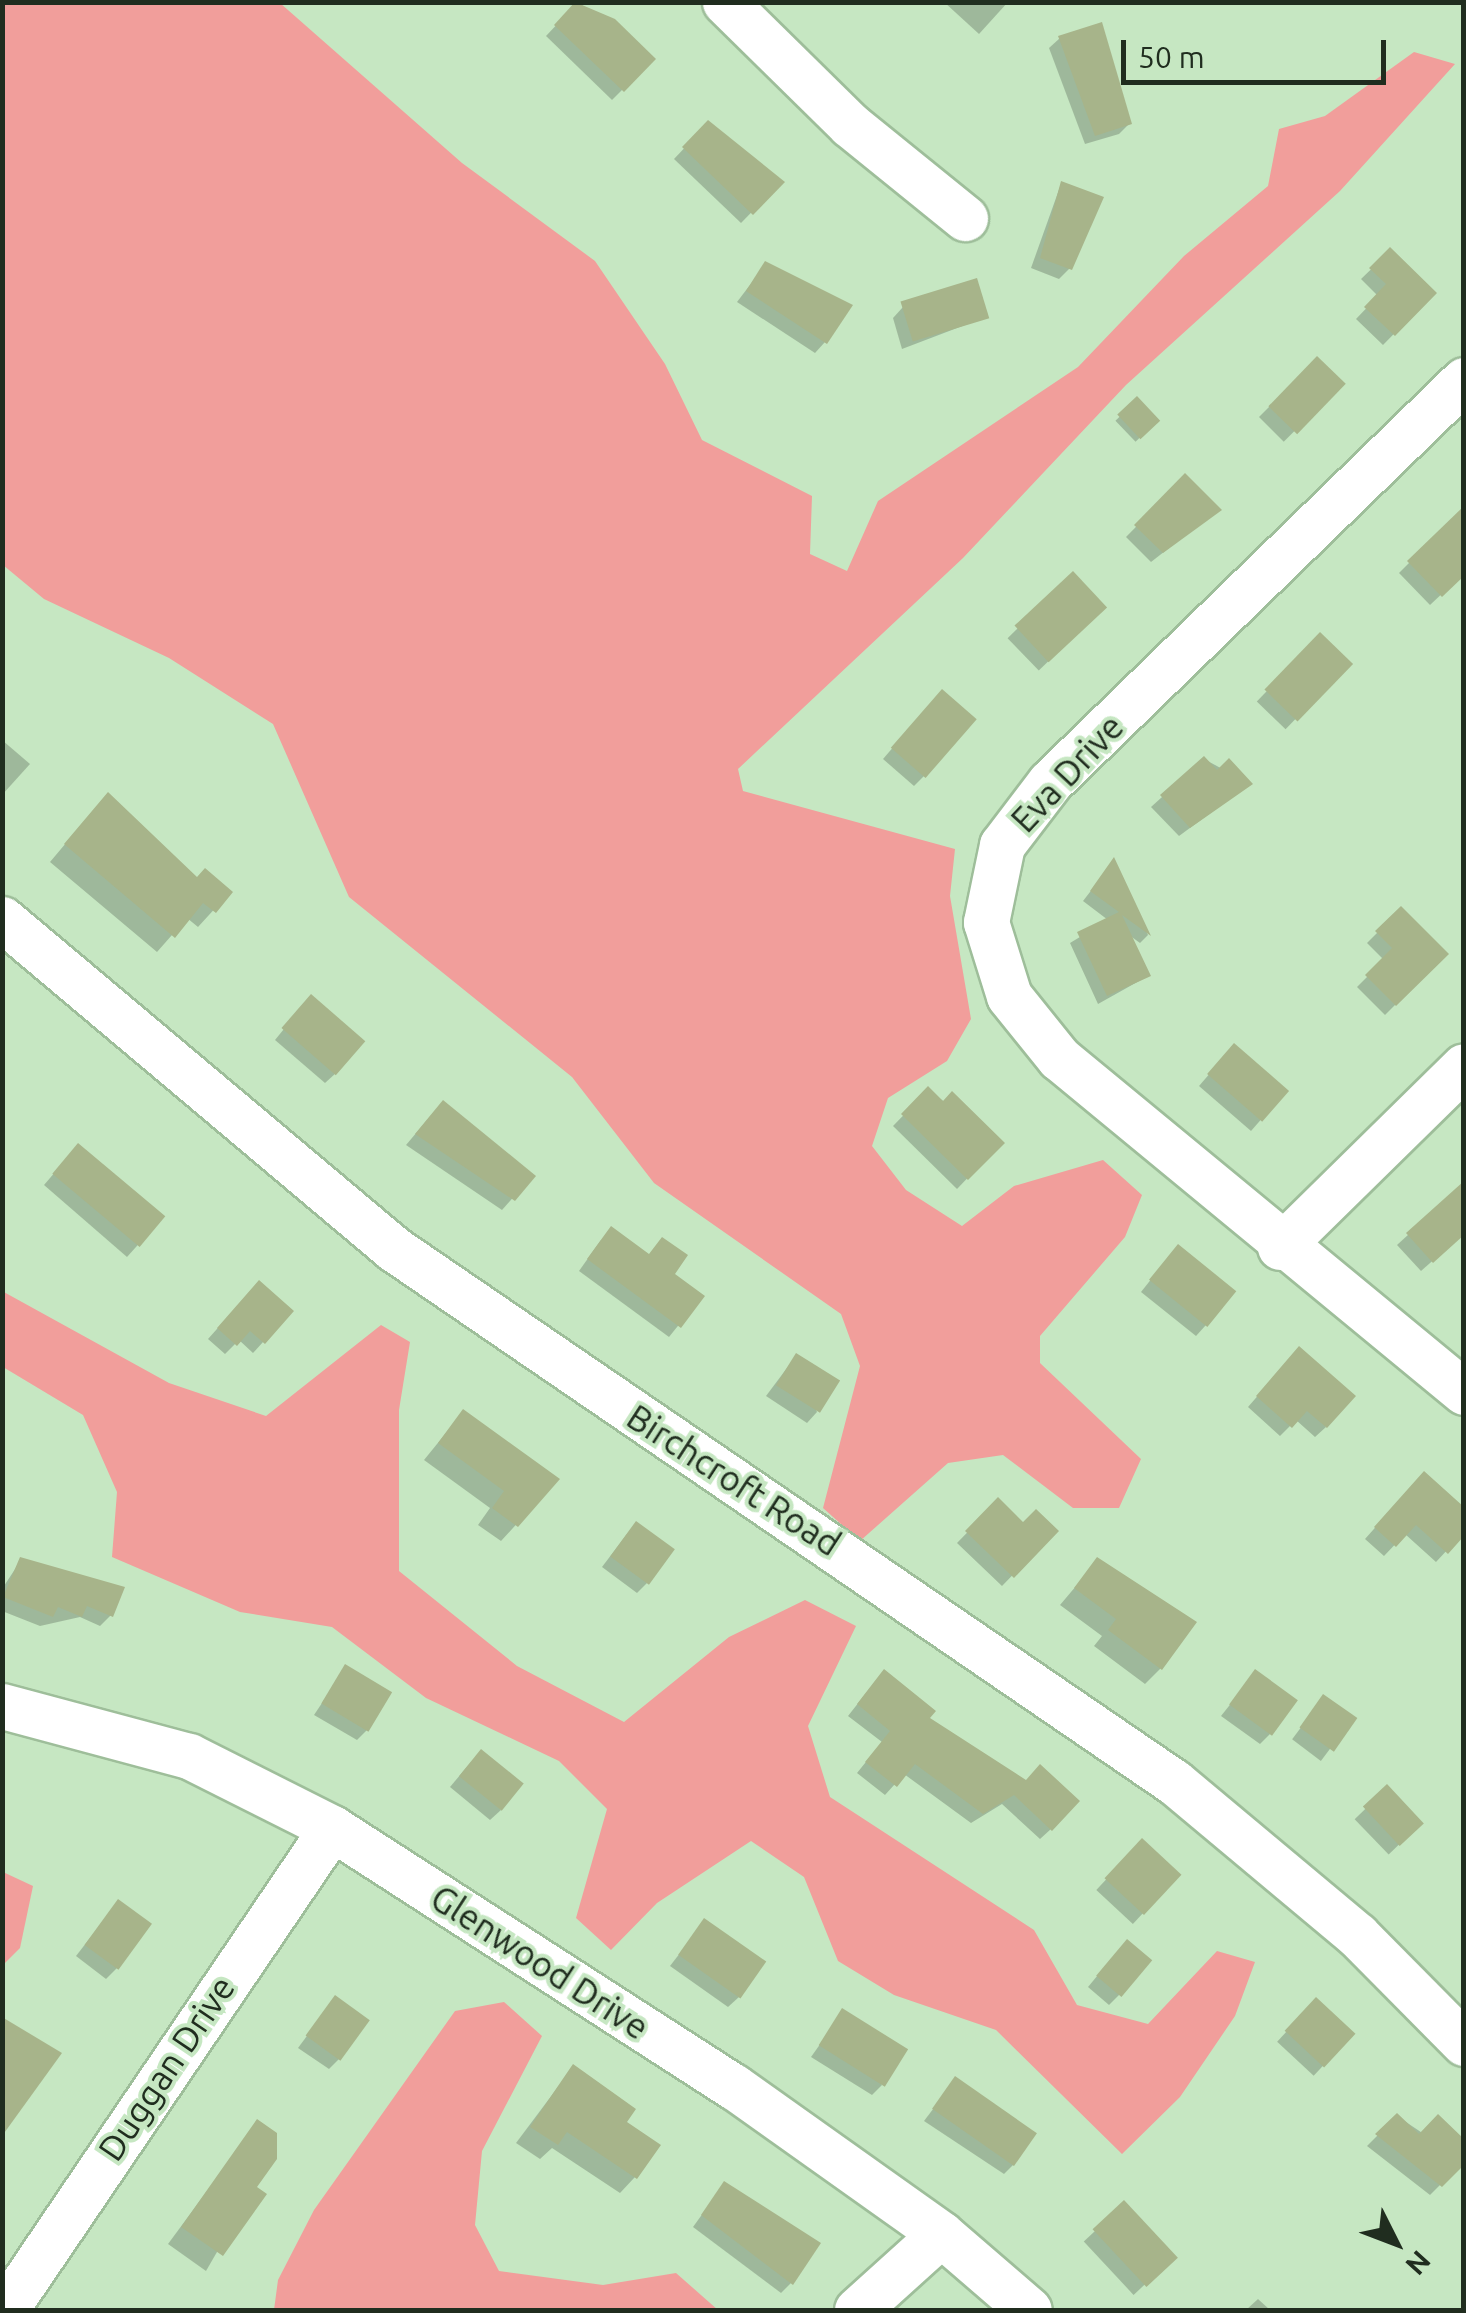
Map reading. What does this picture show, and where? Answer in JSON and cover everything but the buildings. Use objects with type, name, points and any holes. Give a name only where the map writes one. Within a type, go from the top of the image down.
[{"type":"street","points":[[725,2],[850,124],[966,218]]},
{"type":"street","name":"Eva Drive","points":[[1464,380],[1050,782],[1002,844],[986,922],[1009,996],[1059,1058],[1280,1247],[1464,1392]]},
{"type":"street","name":"Birchcroft Road","points":[[2,919],[394,1249],[1174,1782],[1358,1935],[1464,2043]]},
{"type":"street","points":[[1280,1247],[1464,1066]]},
{"type":"street","name":"Glenwood Drive","points":[[2,1706],[190,1756],[332,1828],[733,2086],[941,2234],[1029,2310]]},
{"type":"street","name":"Duggan Drive","points":[[5,2310],[332,1828]]},
{"type":"street","points":[[857,2310],[941,2234]]},
{"type":"shaded area","points":[[2,3],[280,3],[462,163],[595,261],[665,364],[702,440],[812,496],[810,554],[847,571],[878,501],[1078,367],[1184,256],[1268,186],[1279,129],[1325,116],[1414,52],[1455,64],[1340,191],[1126,385],[963,558],[738,769],[743,791],[955,849],[950,896],[971,1019],[947,1061],[888,1098],[872,1146],[906,1190],[962,1226],[1014,1186],[1103,1160],[1142,1195],[1125,1237],[1040,1336],[1040,1363],[1141,1459],[1119,1508],[1073,1508],[1003,1455],[948,1463],[860,1541],[823,1508],[860,1366],[841,1314],[654,1183],[572,1077],[349,897],[273,724],[169,658],[44,599],[3,565]]},
{"type":"shaded area","points":[[2,1291],[169,1383],[266,1416],[381,1325],[410,1342],[399,1410],[399,1571],[517,1666],[624,1722],[729,1637],[805,1600],[856,1626],[808,1726],[830,1797],[1034,1930],[1077,2005],[1148,2024],[1217,1951],[1255,1962],[1235,2016],[1180,2097],[1122,2154],[996,2030],[894,1995],[838,1961],[804,1877],[751,1841],[657,1903],[611,1950],[576,1918],[607,1809],[559,1761],[426,1698],[332,1627],[240,1612],[112,1557],[117,1492],[83,1415],[3,1367]]},
{"type":"shaded area","points":[[3,1872],[33,1886],[20,1948],[3,1965]]},
{"type":"shaded area","points":[[504,2002],[542,2036],[482,2151],[475,2225],[499,2271],[603,2285],[676,2273],[718,2310],[274,2310],[278,2280],[314,2210],[455,2011]]}]
